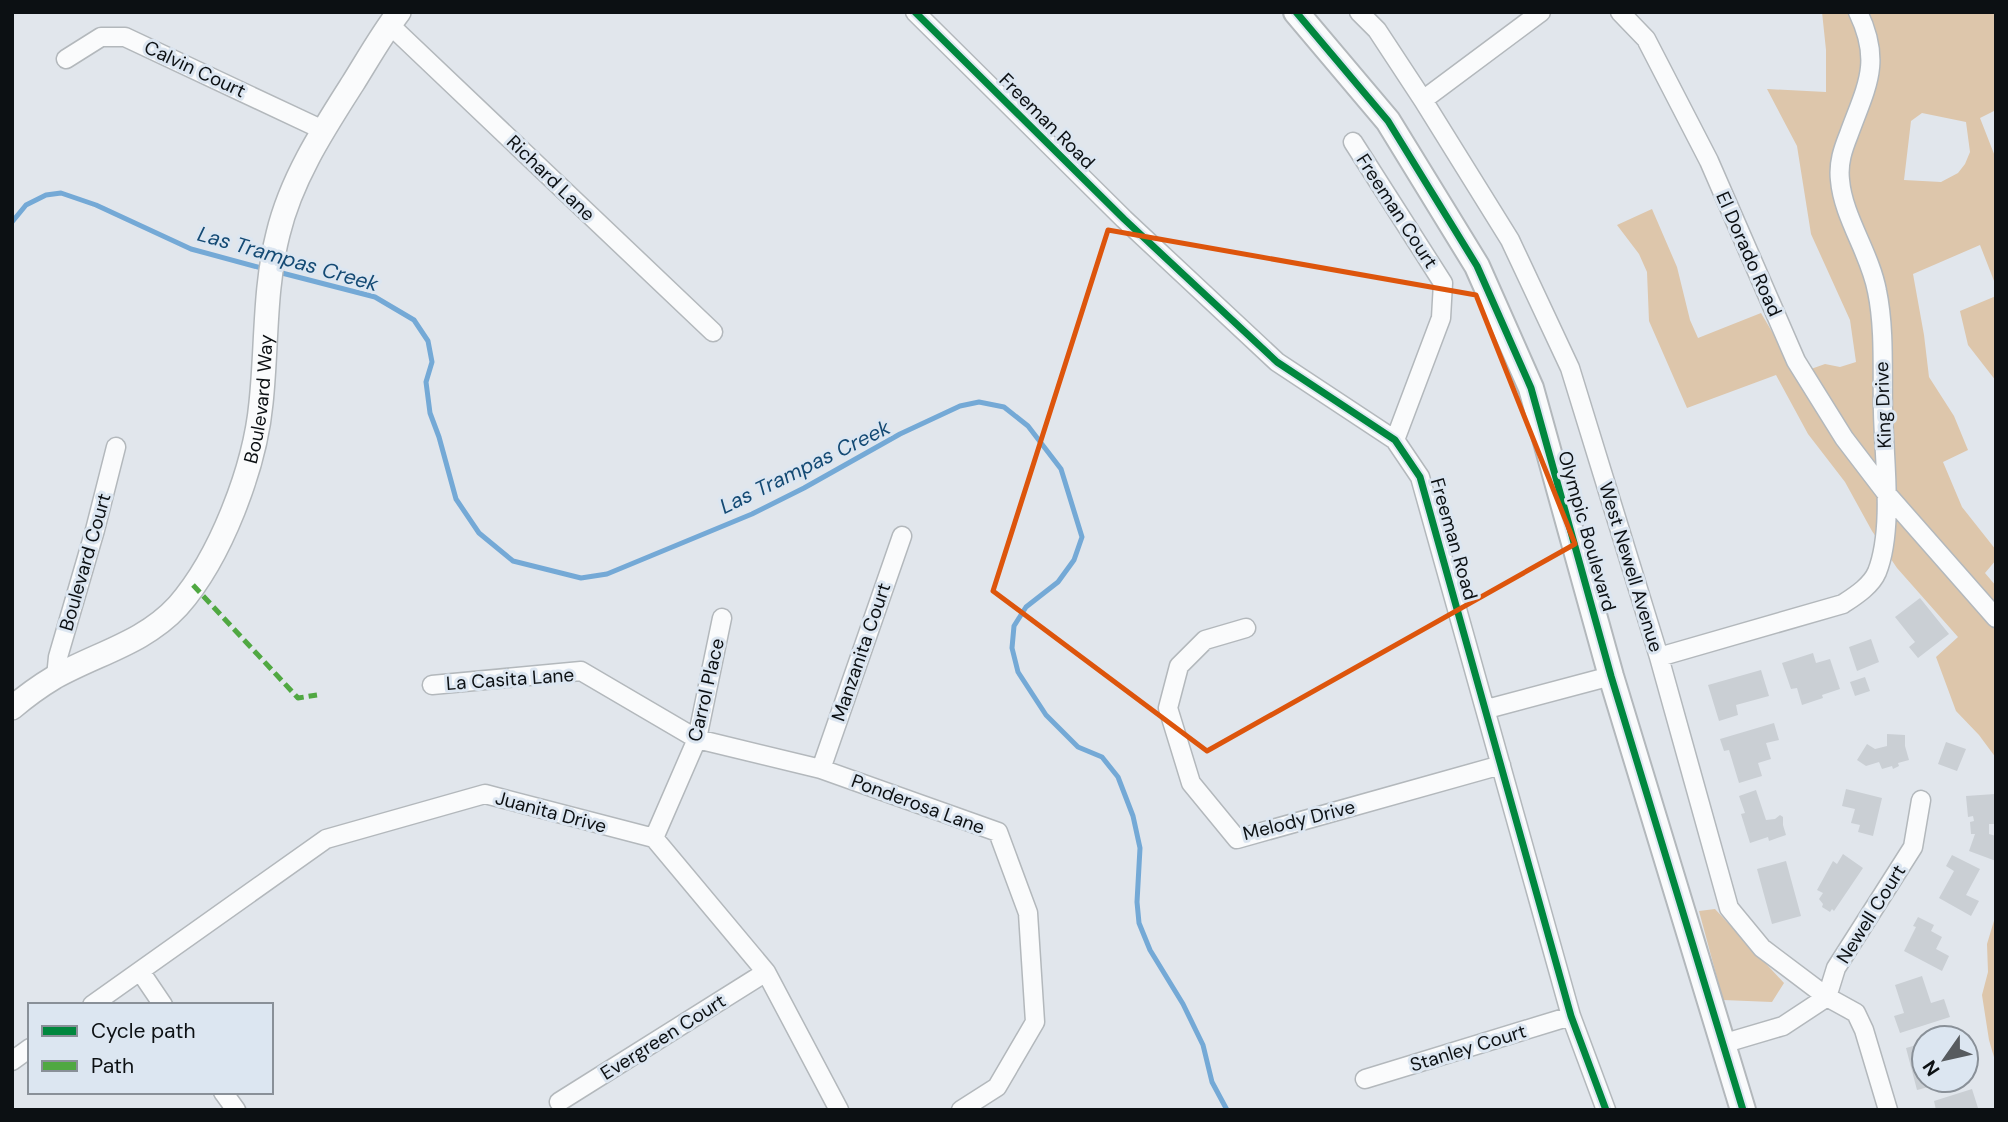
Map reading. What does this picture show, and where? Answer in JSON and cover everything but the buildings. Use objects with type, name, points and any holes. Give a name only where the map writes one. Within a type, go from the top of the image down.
[{"type":"main road","name":"Olympic Boulevard","points":[[1296,12],[1388,121],[1477,266],[1531,388],[1611,676],[1743,1110]]},
{"type":"street","name":"Freeman Road","points":[[915,12],[1124,219],[1278,362],[1395,440],[1420,477],[1571,1016],[1606,1110]]},
{"type":"street","name":"West Newell Avenue","points":[[1359,12],[1377,30],[1510,240],[1570,368],[1659,657],[1729,908],[1762,948],[1827,997],[1856,1013],[1864,1030],[1888,1110]]},
{"type":"street","points":[[1423,100],[1541,12]]},
{"type":"street","name":"El Dorado Road","points":[[1619,12],[1646,39],[1709,161],[1796,361],[1844,438],[1886,493],[1996,618]]},
{"type":"street","name":"King Drive","points":[[1659,657],[1843,604],[1859,593],[1876,575],[1884,551],[1886,493],[1878,292],[1866,251],[1847,210],[1840,181],[1840,159],[1868,82],[1872,60],[1868,34],[1858,12]]},
{"type":"street","name":"Boulevard Way","points":[[12,708],[55,677],[106,655],[151,629],[177,606],[210,561],[239,495],[254,446],[278,235],[308,156],[395,19]]},
{"type":"street","name":"Richard Lane","points":[[395,19],[713,332]]},
{"type":"street","name":"Calvin Court","points":[[66,59],[101,37],[125,37],[323,130]]},
{"type":"street","name":"Freeman Court","points":[[1353,142],[1443,283],[1441,318],[1395,440]]},
{"type":"street","name":"Boulevard Court","points":[[55,677],[58,657],[116,447]]},
{"type":"street","name":"Manzanita Court","points":[[821,769],[902,536]]},
{"type":"street","name":"Carrol Place","points":[[654,838],[697,739],[723,618]]},
{"type":"street","name":"Melody Drive","points":[[1246,628],[1205,640],[1179,666],[1168,708],[1191,783],[1237,839],[1501,765]]},
{"type":"street","name":"La Casita Lane","points":[[432,685],[581,671],[697,739]]},
{"type":"street","points":[[1487,709],[1611,676]]},
{"type":"street","name":"Ponderosa Lane","points":[[697,739],[821,769],[998,832],[1028,913],[1035,1022],[997,1087],[961,1110]]},
{"type":"street","name":"Juanita Drive","points":[[95,1003],[326,839],[485,794],[654,838]]},
{"type":"street","name":"Newell Court","points":[[1827,997],[1836,968],[1913,847],[1921,800]]},
{"type":"street","points":[[654,838],[766,972],[839,1110]]},
{"type":"street","points":[[140,971],[162,1003]]},
{"type":"street","name":"Evergreen Court","points":[[559,1102],[766,972]]},
{"type":"street","points":[[1721,1044],[1783,1026],[1827,997]]},
{"type":"street","name":"Stanley Court","points":[[1365,1079],[1571,1016]]},
{"type":"street","points":[[12,1061],[28,1049]]},
{"type":"street","points":[[224,1094],[236,1110]]},
{"type":"highlighted area","points":[[1108,230],[1476,295],[1575,544],[1207,751],[993,591]]},
{"type":"shaded area","points":[[1822,12],[1996,12],[1996,110],[1980,118],[1996,159],[1996,286],[1980,245],[1913,274],[1929,377],[1954,416],[1968,450],[1943,462],[1962,507],[1996,550],[1996,560],[1985,573],[1996,586],[1996,758],[1956,711],[1936,657],[1958,637],[1897,568],[1872,531],[1845,482],[1808,434],[1776,375],[1687,408],[1649,321],[1647,272],[1639,254],[1617,225],[1652,209],[1677,267],[1690,320],[1698,338],[1761,313],[1797,374],[1825,364],[1840,367],[1856,362],[1850,320],[1811,234],[1797,146],[1767,89],[1826,92]],"holes":[[[1922,113],[1966,122],[1970,152],[1958,173],[1941,182],[1904,180],[1911,121]]]},
{"type":"shaded area","points":[[1996,296],[1996,381],[1968,345],[1960,311]]},
{"type":"shaded area","points":[[1715,909],[1784,983],[1772,1002],[1723,1000],[1699,911]]},
{"type":"shaded area","points":[[1996,914],[1996,1064],[1982,995],[1988,972],[1987,944]]},
{"type":"waterway","name":"Las Trampas Creek","points":[[12,222],[26,205],[46,195],[61,193],[96,205],[191,249],[265,269]]},
{"type":"waterway","name":"Las Trampas Creek","points":[[278,272],[375,297],[414,320],[428,341],[432,362],[426,382],[430,413],[456,499],[479,533],[513,561],[581,578],[607,574],[752,514],[900,434],[960,406],[979,402],[1004,407],[1028,426],[1061,469],[1082,537],[1074,560],[1058,582],[1026,607],[1014,626],[1012,648],[1018,672],[1046,715],[1078,747],[1102,757],[1118,777],[1133,816],[1140,848],[1137,902],[1139,923],[1150,950],[1183,1004],[1203,1045],[1212,1082],[1227,1110]]},
{"type":"marked path","points":[[193,585],[298,698],[317,695]]},
{"type":"cycle path","points":[[915,12],[1124,219],[1277,362],[1395,440],[1420,477],[1571,1016],[1606,1110]]},
{"type":"cycle path","points":[[1296,12],[1388,121],[1477,266],[1531,388],[1611,676],[1743,1110]]}]
